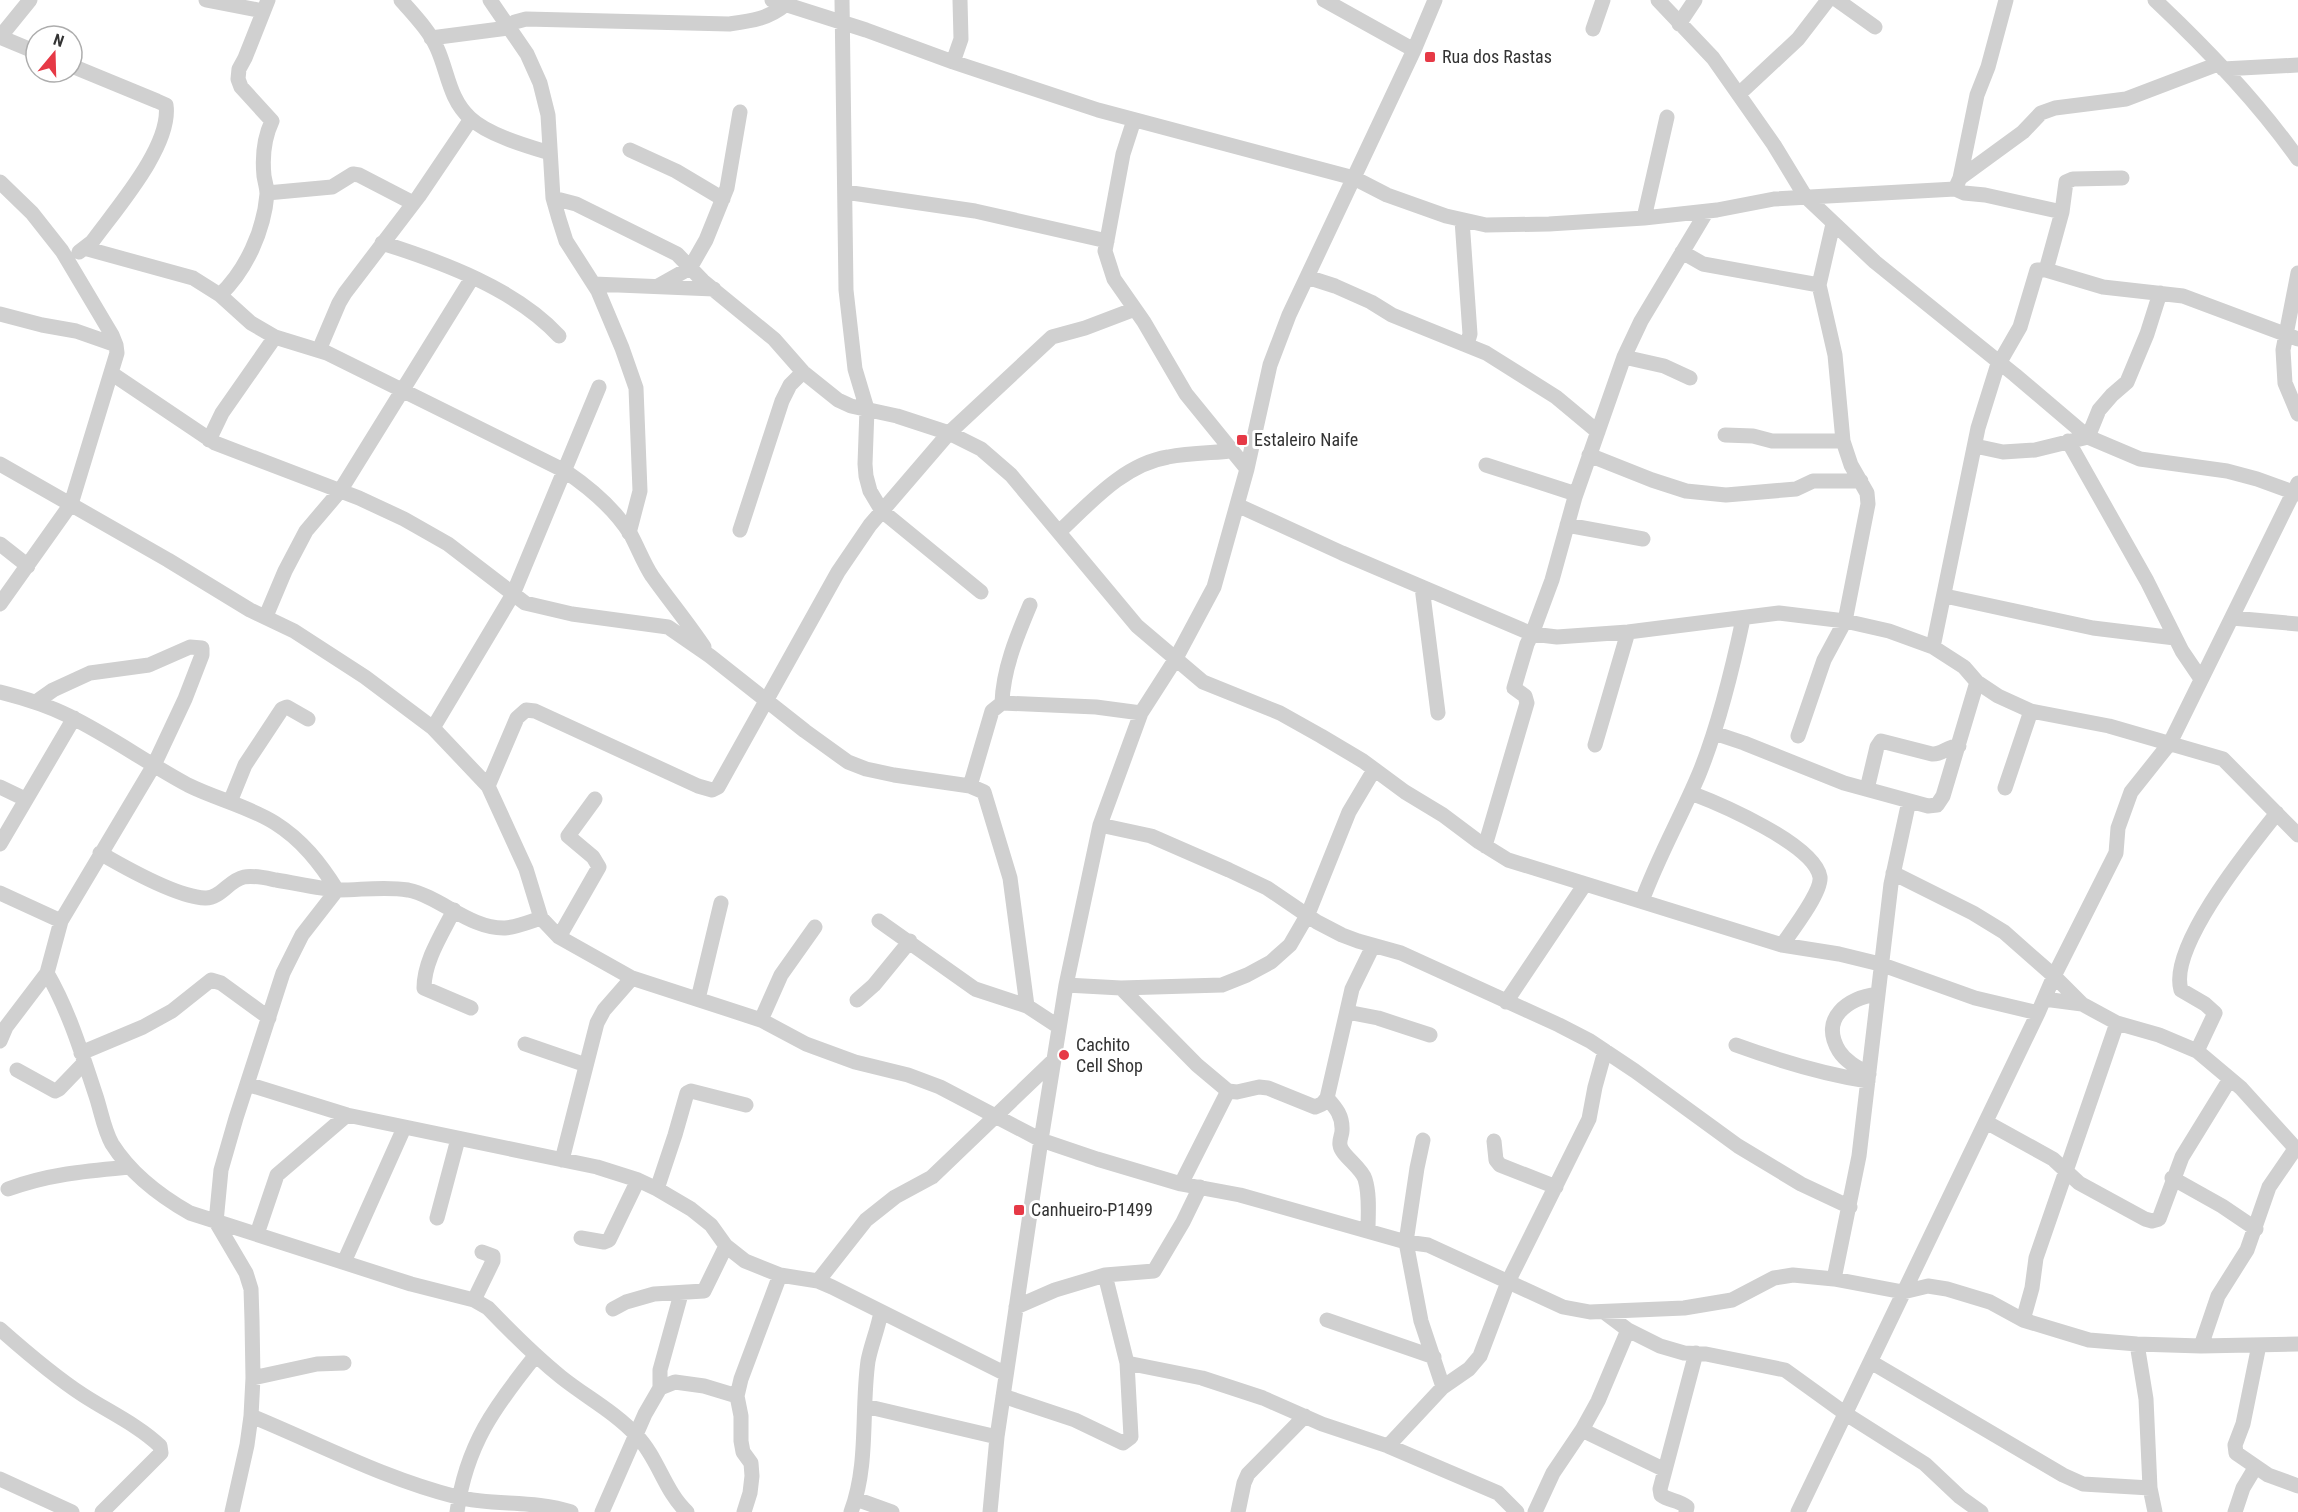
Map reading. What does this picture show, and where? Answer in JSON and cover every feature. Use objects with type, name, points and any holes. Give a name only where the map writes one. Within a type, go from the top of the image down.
[{"type":"street","points":[[24,47],[0,37],[30,0]]},
{"type":"street","points":[[206,0],[265,6],[239,69],[238,79],[241,87],[272,121],[263,150],[267,193],[260,227],[236,280],[220,295]]},
{"type":"street","points":[[401,0],[431,38],[455,99],[471,120],[496,134],[550,153]]},
{"type":"street","points":[[490,0],[527,54],[540,83],[548,115],[553,198],[566,241],[594,284],[622,348],[636,388],[640,491],[629,533]]},
{"type":"street","points":[[842,0],[846,290],[855,369],[867,409],[865,464],[870,491],[882,511],[981,592]]},
{"type":"street","points":[[953,62],[962,39],[960,0]]},
{"type":"street","points":[[1324,0],[1414,50]]},
{"type":"street","points":[[990,1512],[997,1437],[1041,1140],[1066,985],[1100,825],[1141,713],[1175,660],[1214,587],[1247,469],[1270,365],[1288,315],[1414,50],[1435,0]]},
{"type":"street","points":[[1593,29],[1603,0]]},
{"type":"street","points":[[1658,0],[1713,58],[1774,145],[1805,196],[1875,262],[2000,362],[2088,437],[2140,459],[2227,471],[2297,490],[2170,743],[2131,792],[2118,828],[2116,853],[2054,976],[1798,1512]]},
{"type":"street","points":[[1679,24],[1695,0]]},
{"type":"street","points":[[1739,94],[1798,39],[1828,0]]},
{"type":"street","points":[[1837,0],[1875,27]]},
{"type":"street","points":[[2006,0],[1988,67],[1977,95],[1958,184],[1965,193],[1985,195],[2062,212]]},
{"type":"street","points":[[2155,0],[2199,41],[2285,140],[2298,159]]},
{"type":"street","points":[[431,38],[508,28],[515,22],[526,19],[729,24],[759,20],[774,14],[779,2],[953,62],[1134,120],[1354,178],[1387,195],[1462,220],[1486,225],[1644,218],[1707,211],[1774,199],[1869,195],[1958,184],[2023,132],[2041,113],[2055,108],[2126,99],[2220,66],[2298,64]]},
{"type":"street","points":[[68,261],[92,242],[150,162],[161,135],[167,111],[166,105],[84,71]]},
{"type":"street","points":[[658,286],[690,268],[706,240],[727,188],[740,112]]},
{"type":"street","points":[[1644,218],[1667,117]]},
{"type":"street","points":[[319,350],[339,303],[471,120]]},
{"type":"street","points":[[1134,120],[1123,154],[1105,251],[1114,279],[1135,309],[1186,394],[1247,469]]},
{"type":"street","points":[[630,150],[676,171],[723,200]]},
{"type":"street","points":[[267,193],[332,187],[353,174],[379,184],[413,203]]},
{"type":"street","points":[[2046,270],[2062,212],[2066,182],[2073,179],[2122,178]]},
{"type":"street","points":[[0,604],[72,504],[117,353],[116,345],[68,261],[32,213],[2,188]]},
{"type":"street","points":[[844,192],[975,211],[1107,242]]},
{"type":"street","points":[[553,198],[576,204],[677,254],[690,268],[774,339],[803,372],[838,400],[851,406],[897,416],[949,433],[981,449],[1011,475],[1137,626],[1203,682],[1280,713],[1364,761],[1508,860],[1782,945],[1839,954],[1880,964],[1975,998],[2041,1006],[2082,1004]]},
{"type":"street","points":[[1485,846],[1527,703],[1525,696],[1514,688],[1527,644],[1552,580],[1576,494],[1624,357],[1641,321],[1707,211]]},
{"type":"street","points":[[1462,220],[1470,334],[1467,344]]},
{"type":"street","points":[[1798,736],[1824,660],[1845,621],[1868,504],[1867,493],[1851,465],[1844,441],[1835,355],[1819,285],[1833,224]]},
{"type":"street","points":[[382,243],[412,252],[520,303],[543,318],[559,336]]},
{"type":"street","points":[[84,248],[193,278],[220,295],[251,323],[276,337],[319,350],[404,389],[460,421],[565,471],[588,487],[612,510],[629,533],[651,576],[683,615],[710,656]]},
{"type":"street","points":[[1682,252],[1703,264],[1819,285]]},
{"type":"street","points":[[1933,647],[1978,428],[2000,362],[2020,327],[2037,270],[2046,270],[2103,287],[2183,296],[2291,336]]},
{"type":"street","points":[[2298,273],[2291,336],[2283,350],[2285,383],[2298,414]]},
{"type":"street","points":[[1307,277],[1335,286],[1371,302],[1392,315],[1486,353],[1531,380],[1598,432]]},
{"type":"street","points":[[266,616],[285,571],[306,531],[340,491],[471,278]]},
{"type":"street","points":[[594,284],[714,289]]},
{"type":"street","points":[[2088,437],[2099,410],[2127,382],[2147,334],[2160,293]]},
{"type":"street","points":[[488,786],[517,718],[526,710],[535,711],[712,790],[718,787],[838,572],[882,511],[949,433],[1052,337],[1085,328],[1135,309]]},
{"type":"street","points":[[0,314],[76,331],[116,345]]},
{"type":"street","points":[[209,440],[222,413],[276,337]]},
{"type":"street","points":[[1624,357],[1664,366],[1690,378]]},
{"type":"street","points":[[740,530],[782,401],[790,385],[803,372]]},
{"type":"street","points":[[111,373],[209,440],[340,491],[404,519],[448,544],[525,603],[544,609],[668,627],[710,656],[848,762],[894,775],[970,786],[984,792],[1010,878],[1027,1006]]},
{"type":"street","points":[[433,728],[513,594],[598,387]]},
{"type":"street","points":[[1725,435],[1753,436],[1772,441],[1844,441]]},
{"type":"street","points":[[1975,446],[2003,452],[2034,450],[2088,437]]},
{"type":"street","points":[[2068,441],[2147,581],[2175,638],[2201,679]]},
{"type":"street","points":[[1059,532],[1110,485],[1142,465],[1166,457],[1232,451]]},
{"type":"street","points":[[1590,455],[1686,491],[1726,495],[1796,489],[1813,481],[1861,481]]},
{"type":"street","points":[[0,465],[72,504],[250,610],[294,631],[365,677],[433,728],[488,786],[526,869],[541,918],[559,937],[632,978],[761,1020],[806,1044],[855,1062],[908,1075],[940,1087],[1041,1140],[1181,1184],[1240,1195],[1406,1242],[1428,1245],[1563,1306],[1590,1312],[1684,1308],[1732,1300],[1774,1278],[1793,1275],[1834,1279],[1903,1292],[1928,1286],[1947,1289],[1990,1302],[2023,1320],[2089,1340],[2201,1346],[2298,1344]]},
{"type":"street","points":[[1486,465],[1576,494]]},
{"type":"street","points":[[1237,505],[1532,634],[1557,637],[1628,632],[1779,613],[1845,621],[1889,631],[1933,647],[1964,667],[1977,682],[1998,696],[2031,711],[2109,726],[2223,759],[2298,835]]},
{"type":"street","points":[[1567,525],[1643,539]]},
{"type":"street","points":[[0,544],[28,566]]},
{"type":"street","points":[[1422,587],[1438,713]]},
{"type":"street","points":[[1945,596],[2093,628],[2175,638]]},
{"type":"street","points":[[1002,703],[1003,685],[1017,636],[1030,605]]},
{"type":"street","points":[[2232,618],[2298,624]]},
{"type":"street","points":[[1642,901],[1650,878],[1691,793],[1714,734],[1743,619]]},
{"type":"street","points":[[1595,745],[1628,632]]},
{"type":"street","points":[[0,1041],[6,1027],[47,973],[61,921],[154,765],[185,699],[202,655],[202,648],[190,647],[149,665],[90,674],[53,690],[36,702]]},
{"type":"street","points":[[1714,734],[1744,743],[1844,783],[1928,806],[1937,805],[1943,796],[1977,682]]},
{"type":"street","points":[[0,692],[36,702],[74,718],[189,785],[276,824],[300,842],[319,862],[337,890]]},
{"type":"street","points":[[970,786],[992,711],[1002,703],[1096,707],[1141,713]]},
{"type":"street","points":[[230,802],[245,765],[277,715],[287,707],[308,719]]},
{"type":"street","points":[[2005,788],[2031,711]]},
{"type":"street","points":[[0,844],[74,718]]},
{"type":"street","points":[[1867,789],[1877,747],[1881,741],[1932,754],[1939,754],[1951,746],[1959,746]]},
{"type":"street","points":[[1066,985],[1121,988],[1222,985],[1271,962],[1290,945],[1308,914],[1349,812],[1374,770]]},
{"type":"street","points":[[0,787],[25,799]]},
{"type":"street","points":[[1691,793],[1760,824],[1787,841],[1809,860],[1817,872],[1820,879],[1817,890],[1782,945]]},
{"type":"street","points":[[559,937],[599,867],[593,857],[568,836],[594,799]]},
{"type":"street","points":[[1834,1279],[1859,1156],[1880,964],[1893,873],[1909,801]]},
{"type":"street","points":[[2197,1051],[2215,1013],[2205,1004],[2181,990],[2179,983],[2181,969],[2195,929],[2232,870],[2277,813]]},
{"type":"street","points":[[1100,825],[1151,836],[1267,888],[1317,922],[1342,934],[1373,946],[1401,953],[1559,1025],[1605,1051],[1738,1146],[1801,1184],[1850,1208]]},
{"type":"street","points":[[100,853],[132,871],[186,893],[206,898],[213,897],[235,880],[246,876],[337,890],[407,890],[425,896],[485,925],[497,927],[508,928],[541,918]]},
{"type":"street","points":[[1893,873],[1973,913],[2004,932],[2082,1004],[2117,1023],[2159,1035],[2197,1051],[2230,1079],[2296,1150],[2269,1187],[2256,1229],[2247,1250],[2218,1296],[2201,1346]]},
{"type":"street","points":[[1506,1002],[1585,884]]},
{"type":"street","points":[[231,1512],[247,1445],[251,1416],[253,1378],[251,1289],[246,1273],[216,1222],[221,1170],[291,953],[337,890]]},
{"type":"street","points":[[0,893],[61,921]]},
{"type":"street","points":[[698,999],[721,903]]},
{"type":"street","points":[[454,910],[432,954],[423,978],[424,988],[471,1008]]},
{"type":"street","points":[[879,921],[975,989],[1027,1006],[1059,1028]]},
{"type":"street","points":[[761,1020],[781,975],[815,927]]},
{"type":"street","points":[[857,1000],[874,985],[910,941]]},
{"type":"street","points":[[1121,988],[1197,1065],[1228,1090],[1237,1092],[1260,1087],[1268,1088],[1315,1107],[1327,1098],[1352,989],[1373,946]]},
{"type":"street","points":[[47,973],[59,993],[111,1142],[129,1167],[169,1201],[190,1213],[216,1222],[257,1233],[411,1284],[474,1300],[488,1308],[536,1355],[637,1436],[653,1456],[687,1512]]},
{"type":"street","points":[[562,1160],[597,1023],[604,1010],[632,978]]},
{"type":"street","points":[[17,1070],[54,1090],[59,1089],[83,1058],[172,1011],[211,980],[221,983],[269,1018]]},
{"type":"street","points":[[1868,1078],[1838,1050],[1833,1026],[1837,1014],[1847,1004],[1860,997],[1878,994]]},
{"type":"street","points":[[1347,1012],[1378,1018],[1430,1035]]},
{"type":"street","points":[[2023,1320],[2032,1288],[2036,1258],[2117,1023]]},
{"type":"street","points":[[525,1044],[586,1065]]},
{"type":"street","points":[[1736,1045],[1794,1066],[1837,1077],[1868,1078]]},
{"type":"street","points":[[1388,1446],[1443,1387],[1469,1369],[1480,1356],[1508,1282],[1589,1119],[1594,1087],[1605,1051]]},
{"type":"street","points":[[819,1281],[866,1220],[895,1197],[933,1177],[1054,1060]]},
{"type":"street","points":[[1986,1122],[2053,1159],[2067,1169],[2079,1183],[2152,1221],[2159,1219],[2172,1178],[2182,1158],[2230,1079]]},
{"type":"street","points":[[247,1084],[347,1115],[597,1167],[638,1180],[691,1209],[711,1225],[726,1246],[745,1262],[780,1275],[819,1281],[1006,1374]]},
{"type":"street","points":[[1181,1184],[1228,1090]]},
{"type":"street","points":[[657,1189],[687,1093],[691,1091],[746,1105]]},
{"type":"street","points":[[1327,1098],[1338,1110],[1342,1122],[1340,1145],[1342,1150],[1357,1165],[1365,1179],[1368,1231]]},
{"type":"street","points":[[257,1233],[277,1175],[347,1115]]},
{"type":"street","points":[[344,1262],[404,1128]]},
{"type":"street","points":[[437,1218],[458,1139]]},
{"type":"street","points":[[1423,1140],[1406,1242],[1421,1321],[1443,1387]]},
{"type":"street","points":[[1494,1141],[1496,1160],[1500,1165],[1557,1187]]},
{"type":"street","points":[[8,1189],[63,1173],[129,1167]]},
{"type":"street","points":[[2172,1178],[2222,1206],[2256,1229]]},
{"type":"street","points":[[581,1238],[604,1242],[609,1240],[638,1180]]},
{"type":"street","points":[[1016,1307],[1055,1290],[1105,1275],[1154,1271],[1200,1187]]},
{"type":"street","points":[[613,1309],[626,1302],[654,1294],[704,1292],[726,1246]]},
{"type":"street","points":[[474,1300],[494,1261],[493,1256],[482,1252]]},
{"type":"street","points":[[744,1512],[752,1476],[751,1463],[743,1452],[740,1402],[737,1396],[741,1379],[780,1275]]},
{"type":"street","points":[[1003,1396],[1076,1420],[1123,1443],[1128,1441],[1131,1437],[1127,1364],[1105,1275]]},
{"type":"street","points":[[603,1512],[645,1414],[660,1388],[660,1370],[681,1294]]},
{"type":"street","points":[[881,1312],[868,1362],[864,1441],[853,1506],[892,1512]]},
{"type":"street","points":[[1605,1312],[1628,1330],[1660,1346],[1684,1353],[1696,1353],[1785,1370],[1846,1414],[1925,1464],[1960,1497],[1981,1512]]},
{"type":"street","points":[[1327,1320],[1434,1357]]},
{"type":"street","points":[[0,1329],[75,1389],[108,1408],[160,1446],[161,1453],[102,1512]]},
{"type":"street","points":[[1536,1512],[1553,1473],[1582,1430],[1598,1401],[1628,1330]]},
{"type":"street","points":[[2137,1344],[2145,1399],[2150,1488],[2155,1512]]},
{"type":"street","points":[[2259,1345],[2243,1424],[2235,1445],[2236,1453],[2268,1475],[2298,1486]]},
{"type":"street","points":[[1686,1512],[1687,1507],[1683,1503],[1661,1495],[1665,1470],[1696,1353]]},
{"type":"street","points":[[458,1505],[472,1450],[491,1413],[536,1355]]},
{"type":"street","points":[[1871,1362],[2063,1475],[2083,1484],[2150,1488]]},
{"type":"street","points":[[253,1378],[317,1364],[344,1363]]},
{"type":"street","points":[[1127,1364],[1202,1378],[1263,1398],[1388,1446],[1497,1493],[1517,1512]]},
{"type":"street","points":[[660,1388],[675,1382],[704,1386],[737,1396]]},
{"type":"street","points":[[865,1406],[997,1437]]},
{"type":"street","points":[[251,1416],[334,1452],[433,1490],[458,1505],[543,1506],[571,1512]]},
{"type":"street","points":[[1238,1512],[1248,1474],[1305,1416]]},
{"type":"street","points":[[1582,1430],[1665,1470]]},
{"type":"street","points":[[2235,1512],[2243,1488],[2255,1468]]},
{"type":"street","points":[[0,1479],[66,1511]]},
{"type":"place","name":"Rua dos Rastas","points":[[1430,57]]},
{"type":"place","name":"Estaleiro Naife","points":[[1242,440]]},
{"type":"place","name":"Cachito Cell Shop","points":[[1064,1055]]},
{"type":"place","name":"Canhueiro-P1499","points":[[1019,1210]]}]
